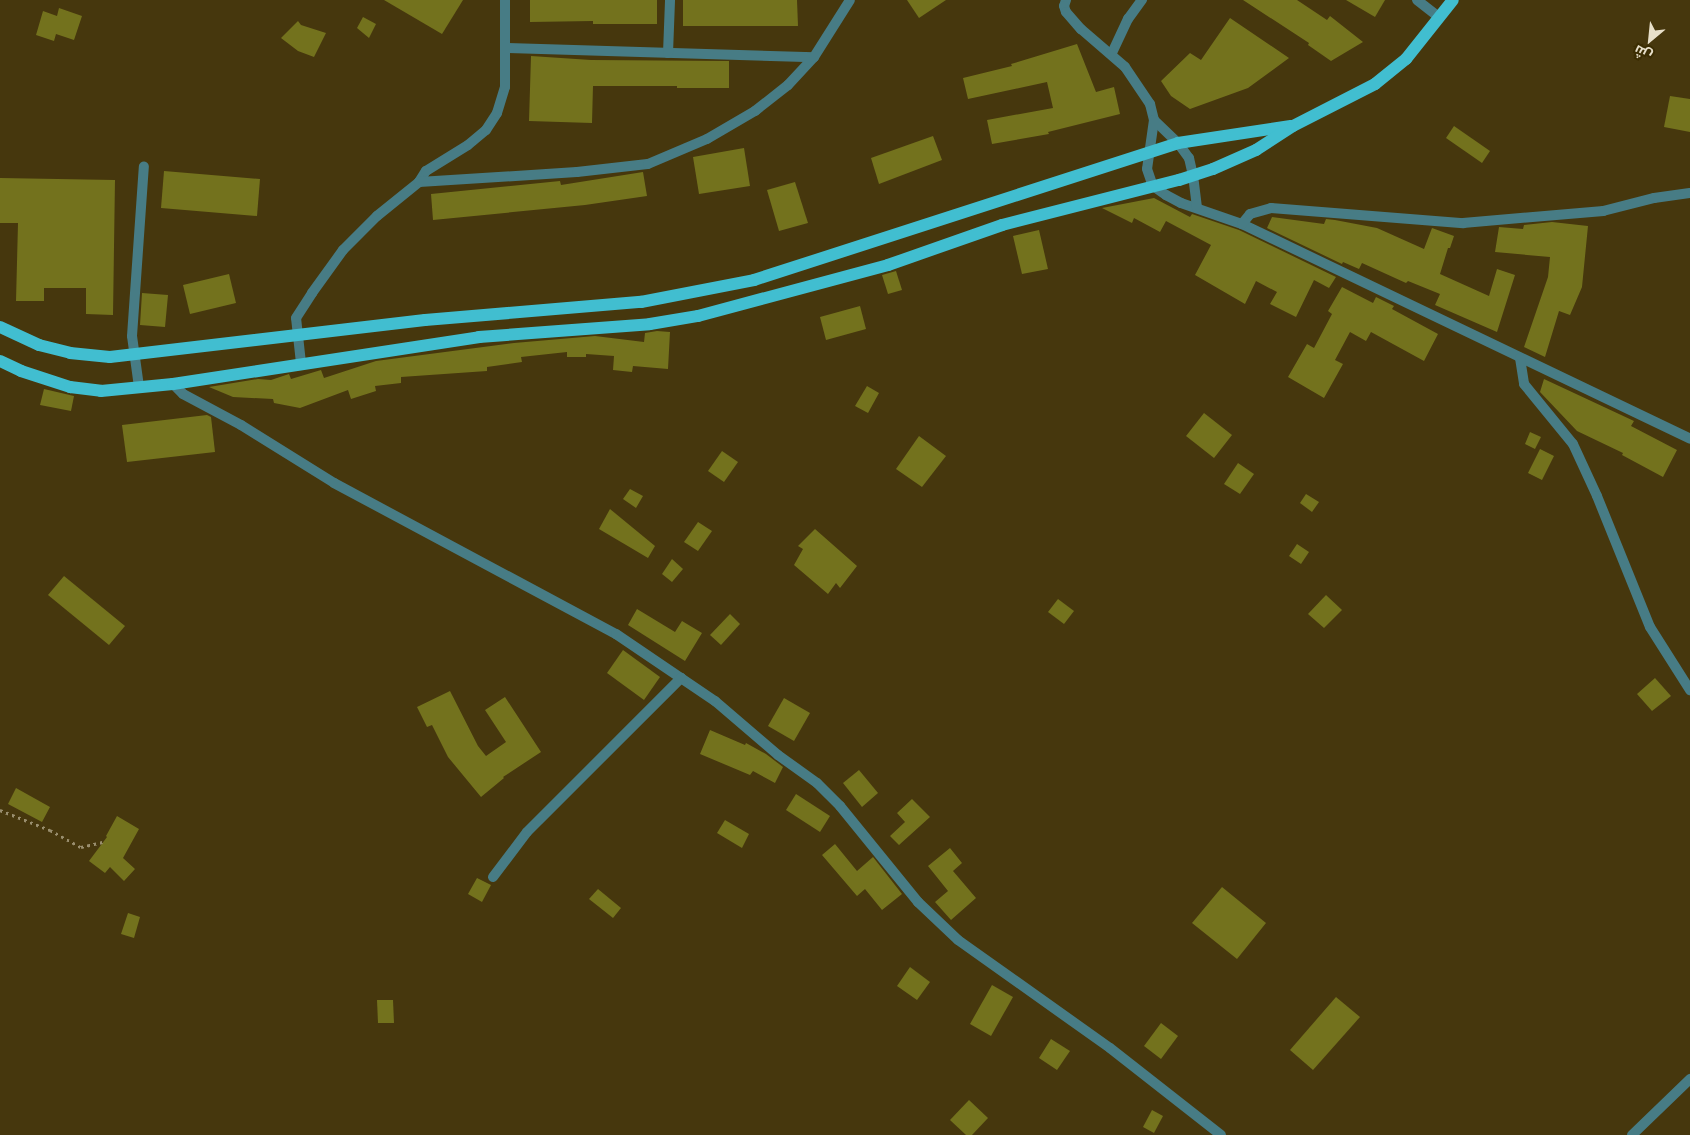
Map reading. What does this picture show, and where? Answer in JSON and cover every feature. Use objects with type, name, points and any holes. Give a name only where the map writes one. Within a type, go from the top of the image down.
[{"type":"main road","points":[[0,361],[21,371],[70,387],[101,391],[173,384],[479,336],[650,324],[698,316],[888,265],[1002,224],[1193,175],[1256,150],[1293,126],[1375,84],[1406,59],[1453,0]]},
{"type":"main road","points":[[0,327],[39,345],[70,353],[110,357],[134,356],[297,334],[641,302],[754,280],[1178,143],[1293,126]]},
{"type":"street","points":[[301,363],[296,318],[343,250],[377,216],[419,182],[426,171],[468,145],[486,130],[497,112],[505,87],[505,0]]},
{"type":"street","points":[[668,53],[670,0]]},
{"type":"street","points":[[419,182],[577,172],[648,164],[707,139],[756,111],[788,85],[814,57],[850,0]]},
{"type":"street","points":[[1066,0],[1064,6],[1066,12],[1081,29],[1112,54],[1135,80],[1150,104],[1154,120],[1147,169],[1153,186],[1181,203],[1242,224],[1690,439]]},
{"type":"street","points":[[1112,54],[1128,19],[1142,0]]},
{"type":"street","points":[[1417,0],[1439,17]]},
{"type":"street","points":[[505,48],[814,57]]},
{"type":"street","points":[[1154,120],[1178,143],[1188,158],[1193,175],[1196,208]]},
{"type":"street","points":[[139,387],[134,356],[133,305],[144,166]]},
{"type":"street","points":[[1242,224],[1250,214],[1271,208],[1463,223],[1602,211],[1654,198],[1690,193]]},
{"type":"street","points":[[1520,358],[1524,384],[1573,444],[1597,496],[1650,626],[1690,690]]},
{"type":"street","points":[[173,384],[184,394],[241,425],[334,483],[616,634],[715,701],[778,755],[817,784],[840,806],[918,902],[958,940],[989,964],[1110,1048],[1222,1135]]},
{"type":"street","points":[[493,877],[527,832],[681,678]]},
{"type":"street","points":[[1632,1135],[1690,1079]]},
{"type":"path","points":[[0,810],[50,830],[81,848],[102,842]]},
{"type":"building","points":[[384,0],[463,0],[442,34]]},
{"type":"building","points":[[530,0],[657,0],[657,24],[593,24],[593,21],[530,22]]},
{"type":"building","points":[[683,0],[797,0],[798,26],[683,26]]},
{"type":"building","points":[[907,0],[946,0],[919,18]]},
{"type":"building","points":[[1243,0],[1297,0],[1327,20],[1330,16],[1363,42],[1331,61],[1308,45],[1309,43]]},
{"type":"building","points":[[1346,0],[1385,0],[1375,17]]},
{"type":"building","points":[[59,8],[82,16],[74,40],[56,34],[54,41],[36,35],[43,11],[57,16]]},
{"type":"building","points":[[363,17],[376,24],[369,38],[357,28]]},
{"type":"building","points":[[1230,18],[1289,58],[1248,88],[1190,109],[1171,96],[1161,81],[1190,53],[1201,60]]},
{"type":"building","points":[[298,21],[301,25],[326,33],[314,57],[298,51],[281,38]]},
{"type":"building","points":[[1077,44],[1096,92],[1114,87],[1120,114],[1048,132],[1049,134],[992,144],[987,120],[1053,108],[1047,82],[968,99],[963,78],[1012,66],[1011,64]]},
{"type":"building","points":[[531,56],[591,60],[729,61],[729,88],[593,86],[592,123],[529,121]]},
{"type":"building","points":[[1670,96],[1690,99],[1690,132],[1664,127]]},
{"type":"building","points":[[1454,126],[1490,151],[1482,163],[1446,138]]},
{"type":"building","points":[[933,136],[942,160],[879,184],[871,158]]},
{"type":"building","points":[[744,148],[750,186],[699,194],[693,157]]},
{"type":"building","points":[[164,171],[260,179],[257,216],[161,208]]},
{"type":"building","points":[[643,172],[647,196],[585,205],[433,220],[431,194],[560,181],[561,185]]},
{"type":"building","points":[[0,178],[115,180],[113,315],[86,314],[86,288],[44,288],[44,301],[16,301],[18,223],[0,223]]},
{"type":"building","points":[[795,182],[808,223],[779,231],[767,190]]},
{"type":"building","points":[[1154,198],[1190,217],[1192,214],[1239,230],[1336,277],[1329,288],[1314,280],[1296,317],[1270,304],[1277,292],[1256,281],[1245,304],[1195,275],[1211,245],[1166,221],[1160,232],[1134,218],[1132,223],[1102,208]]},
{"type":"building","points":[[1272,217],[1324,224],[1326,219],[1377,228],[1424,249],[1432,228],[1454,236],[1440,274],[1489,296],[1497,269],[1515,275],[1497,332],[1435,305],[1440,294],[1408,281],[1406,283],[1362,263],[1359,269],[1343,262],[1342,264],[1267,228]]},
{"type":"building","points":[[1552,222],[1588,226],[1582,287],[1570,315],[1559,311],[1545,357],[1524,347],[1548,277],[1550,257],[1495,252],[1499,227],[1523,229],[1524,225]]},
{"type":"building","points":[[1039,230],[1048,269],[1022,274],[1013,236]]},
{"type":"building","points":[[896,271],[902,290],[888,294],[882,275]]},
{"type":"building","points":[[229,274],[236,303],[190,314],[183,285]]},
{"type":"building","points":[[1342,287],[1373,303],[1376,297],[1394,306],[1392,309],[1438,334],[1424,361],[1371,332],[1366,341],[1350,332],[1335,360],[1343,364],[1324,398],[1288,377],[1307,344],[1314,348],[1332,314],[1328,311]]},
{"type":"building","points":[[142,293],[168,295],[165,327],[140,325]]},
{"type":"building","points":[[860,306],[866,329],[826,340],[820,317]]},
{"type":"building","points":[[657,331],[670,332],[668,369],[633,366],[632,372],[613,370],[614,356],[586,354],[586,357],[567,357],[567,352],[521,357],[522,362],[487,367],[487,371],[401,377],[401,383],[375,386],[376,391],[351,399],[348,390],[300,408],[274,403],[273,399],[233,397],[209,387],[258,379],[271,380],[289,374],[291,379],[321,370],[324,378],[376,361],[514,343],[595,336],[644,342],[645,333]]},
{"type":"building","points":[[1544,379],[1634,421],[1631,426],[1677,450],[1663,477],[1622,455],[1623,453],[1577,431],[1540,392]]},
{"type":"building","points":[[867,386],[879,393],[868,413],[855,406]]},
{"type":"building","points":[[44,389],[74,396],[71,411],[40,405]]},
{"type":"building","points":[[1204,413],[1232,435],[1214,458],[1186,436]]},
{"type":"building","points":[[207,415],[211,417],[215,452],[127,462],[122,425]]},
{"type":"building","points":[[1530,432],[1541,437],[1535,449],[1525,444]]},
{"type":"building","points":[[919,436],[946,456],[922,487],[896,469]]},
{"type":"building","points":[[1540,449],[1554,456],[1542,480],[1528,473]]},
{"type":"building","points":[[722,451],[738,462],[724,482],[708,471]]},
{"type":"building","points":[[1238,463],[1254,474],[1240,494],[1224,484]]},
{"type":"building","points":[[630,489],[643,496],[636,508],[623,499]]},
{"type":"building","points":[[1306,494],[1319,502],[1312,512],[1300,503]]},
{"type":"building","points":[[610,509],[655,546],[648,558],[599,529]]},
{"type":"building","points":[[698,522],[712,531],[698,551],[684,542]]},
{"type":"building","points":[[815,529],[857,566],[840,588],[836,583],[828,594],[794,565],[803,549],[798,546]]},
{"type":"building","points":[[1297,544],[1309,552],[1301,564],[1289,556]]},
{"type":"building","points":[[672,559],[683,569],[672,582],[662,574]]},
{"type":"building","points":[[64,576],[125,626],[109,645],[48,595]]},
{"type":"building","points":[[1326,595],[1342,610],[1324,628],[1308,614]]},
{"type":"building","points":[[1058,599],[1074,611],[1064,624],[1048,612]]},
{"type":"building","points":[[637,609],[675,632],[682,621],[702,633],[685,661],[628,625]]},
{"type":"building","points":[[730,614],[740,624],[721,645],[710,635]]},
{"type":"building","points":[[623,650],[660,677],[644,700],[607,673]]},
{"type":"building","points":[[1655,678],[1671,696],[1652,711],[1637,694]]},
{"type":"building","points":[[450,691],[478,746],[486,756],[506,742],[485,710],[505,697],[541,752],[503,777],[481,797],[448,757],[432,725],[427,727],[417,707]]},
{"type":"building","points":[[784,698],[810,713],[794,741],[768,726]]},
{"type":"building","points":[[710,730],[745,745],[746,743],[766,754],[783,767],[775,783],[753,771],[750,775],[700,754]]},
{"type":"building","points":[[859,770],[878,793],[862,807],[843,783]]},
{"type":"building","points":[[16,788],[50,807],[42,822],[8,804]]},
{"type":"building","points":[[796,794],[830,816],[820,832],[786,810]]},
{"type":"building","points":[[912,799],[930,817],[899,845],[890,836],[905,822],[897,813]]},
{"type":"building","points":[[117,816],[139,829],[123,858],[135,869],[124,881],[110,867],[105,873],[89,861],[107,837]]},
{"type":"building","points":[[725,820],[749,834],[742,848],[717,833]]},
{"type":"building","points":[[835,844],[857,871],[873,857],[902,894],[882,910],[865,889],[857,896],[822,855]]},
{"type":"building","points":[[950,848],[962,863],[953,871],[976,898],[951,920],[935,902],[948,891],[928,866]]},
{"type":"building","points":[[477,878],[491,885],[482,902],[468,894]]},
{"type":"building","points":[[1222,887],[1266,923],[1237,959],[1192,923]]},
{"type":"building","points":[[598,889],[621,908],[613,918],[589,899]]},
{"type":"building","points":[[128,913],[140,917],[134,938],[121,934]]},
{"type":"building","points":[[910,967],[930,982],[917,1000],[897,986]]},
{"type":"building","points":[[992,985],[1013,997],[991,1036],[970,1024]]},
{"type":"building","points":[[1336,997],[1360,1017],[1313,1070],[1290,1050]]},
{"type":"building","points":[[377,1000],[393,1000],[394,1023],[378,1023]]},
{"type":"building","points":[[1161,1023],[1178,1036],[1161,1059],[1144,1046]]},
{"type":"building","points":[[1051,1039],[1070,1051],[1057,1070],[1039,1058]]},
{"type":"building","points":[[969,1100],[988,1118],[972,1135],[966,1135],[950,1120]]},
{"type":"building","points":[[1152,1110],[1163,1116],[1154,1133],[1143,1127]]}]
